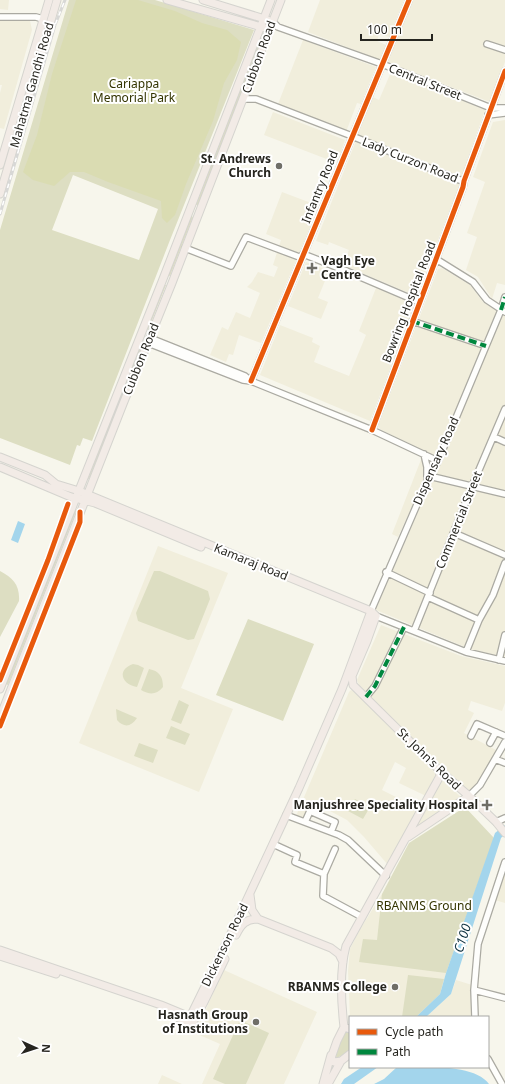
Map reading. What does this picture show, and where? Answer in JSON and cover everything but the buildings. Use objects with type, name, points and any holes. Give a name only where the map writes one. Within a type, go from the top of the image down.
[{"type":"main road","name":"Mahatma Gandhi Road","points":[[0,165],[2,151],[49,0]]},
{"type":"main road","name":"Mahatma Gandhi Road","points":[[0,194],[58,0]]},
{"type":"main road","name":"Central Street","points":[[167,0],[261,27],[273,26]]},
{"type":"main road","name":"Central Street","points":[[203,0],[264,19],[273,26]]},
{"type":"main road","name":"Cubbon Road","points":[[0,689],[272,0]]},
{"type":"main road","name":"Cubbon Road","points":[[0,717],[273,26],[281,0]]},
{"type":"main road","points":[[190,207],[200,211]]},
{"type":"main road","points":[[162,279],[172,283]]},
{"type":"main road","points":[[111,409],[119,414]]},
{"type":"main road","name":"Kamaraj Road","points":[[0,457],[45,475],[56,484],[79,491],[95,503],[158,526],[372,614]]},
{"type":"main road","name":"Kamaraj Road","points":[[0,467],[76,498],[87,498]]},
{"type":"main road","points":[[342,688],[347,685],[354,685],[352,676],[367,641],[372,614]]},
{"type":"main road","name":"Dickenson Road","points":[[0,950],[160,1007],[190,1024],[196,1018],[202,1001],[222,959],[250,893],[286,816],[342,688],[372,614]]},
{"type":"main road","name":"St. John's Road","points":[[354,685],[439,770],[469,796],[500,828]]},
{"type":"main road","points":[[0,689],[10,693]]},
{"type":"main road","points":[[323,1084],[332,1053],[347,1028],[342,991],[343,963],[348,941],[386,876],[440,776],[439,770]]},
{"type":"main road","points":[[406,838],[469,796]]},
{"type":"main road","points":[[250,893],[252,910],[258,919],[331,948],[339,954],[343,963]]},
{"type":"main road","name":"Dickenson Road","points":[[222,959],[243,923],[249,919],[258,919]]},
{"type":"main road","points":[[331,948],[341,947],[348,941]]},
{"type":"main road","name":"Dickenson Road","points":[[0,956],[160,1007]]},
{"type":"main road","points":[[332,1053],[331,1058],[334,1062],[341,1061]]},
{"type":"main road","points":[[328,1084],[341,1061],[349,1055]]},
{"type":"street","name":"Infantry Road","points":[[251,381],[409,0]]},
{"type":"street","points":[[0,17],[36,17],[43,19]]},
{"type":"street","name":"Central Street","points":[[273,26],[382,64],[491,108],[505,108]]},
{"type":"street","points":[[488,44],[505,50]]},
{"type":"street","points":[[491,108],[505,71]]},
{"type":"street","name":"Lady Curzon Road","points":[[244,99],[256,99],[464,181]]},
{"type":"street","name":"Bowring Hospital Road","points":[[372,430],[491,108]]},
{"type":"street","points":[[488,115],[505,113]]},
{"type":"street","points":[[185,248],[231,266],[246,237],[344,270],[419,302]]},
{"type":"street","points":[[436,259],[473,282],[487,300],[503,311]]},
{"type":"street","name":"Dispensary Road","points":[[372,614],[386,572],[428,477],[438,461],[486,346],[503,311],[505,297]]},
{"type":"street","points":[[412,321],[486,346]]},
{"type":"street","points":[[149,340],[245,376],[251,381]]},
{"type":"street","points":[[149,340],[162,348],[243,380],[251,381],[372,430],[438,461]]},
{"type":"street","points":[[143,354],[150,350],[162,348]]},
{"type":"street","name":"Commercial Street","points":[[414,631],[472,486],[505,409]]},
{"type":"street","points":[[494,437],[505,442]]},
{"type":"street","points":[[424,454],[428,477],[505,494]]},
{"type":"street","points":[[454,533],[505,555]]},
{"type":"street","points":[[466,652],[479,620],[493,595],[505,563]]},
{"type":"street","points":[[386,572],[479,620]]},
{"type":"street","name":"Kamaraj Road","points":[[372,614],[466,652],[502,660]]},
{"type":"street","points":[[366,697],[375,686],[404,627]]},
{"type":"street","points":[[502,660],[505,635]]},
{"type":"street","points":[[471,736],[476,724],[505,736]]},
{"type":"street","points":[[490,743],[496,732]]},
{"type":"street","points":[[469,796],[480,785],[495,759],[503,749],[505,742]]},
{"type":"street","points":[[495,759],[505,763]]},
{"type":"street","points":[[305,822],[310,811],[335,822],[331,832]]},
{"type":"street","points":[[286,816],[331,832],[348,840],[386,876]]},
{"type":"street","points":[[500,828],[505,818]]},
{"type":"street","points":[[273,844],[297,855],[295,862],[324,874]]},
{"type":"street","points":[[335,848],[324,874],[323,896],[362,917]]},
{"type":"street","points":[[475,1016],[474,990],[478,944],[505,862]]},
{"type":"street","points":[[474,990],[505,998]]},
{"type":"street","points":[[491,1068],[502,1084]]},
{"type":"shaded area","points":[[0,0],[9,0],[8,10],[0,9]]},
{"type":"shaded area","points":[[320,0],[404,0],[389,37],[379,34],[377,41],[386,45],[380,60],[308,32]]},
{"type":"shaded area","points":[[412,0],[505,0],[505,62],[490,102],[389,63],[388,60]]},
{"type":"shaded area","points":[[0,21],[30,21],[32,30],[4,129],[0,128],[0,93],[2,85],[0,85]]},
{"type":"shaded area","points":[[303,40],[376,67],[361,104],[357,103],[346,132],[278,104]]},
{"type":"shaded area","points":[[391,72],[485,110],[461,178],[357,136],[373,97],[379,100]]},
{"type":"shaded area","points":[[273,112],[345,140],[337,163],[264,135]]},
{"type":"shaded area","points":[[505,120],[505,285],[497,283],[492,299],[478,277],[466,270],[477,237],[467,233],[485,182],[473,177],[493,122]]},
{"type":"shaded area","points":[[356,141],[460,184],[416,296],[343,265],[349,250],[329,242],[328,245],[316,241]]},
{"type":"shaded area","points":[[282,192],[319,206],[261,343],[239,335],[233,355],[229,354],[226,362],[210,355],[222,327],[228,330],[236,312],[250,318],[260,293],[247,287],[258,272],[274,277],[278,267],[273,265],[281,240],[266,234]]},
{"type":"shaded area","points":[[306,262],[329,271],[318,298],[328,302],[321,319],[288,306]]},
{"type":"shaded area","points":[[442,268],[470,285],[483,302],[498,312],[436,456],[381,430],[378,426],[438,269]]},
{"type":"shaded area","points":[[376,288],[415,304],[370,421],[260,375],[280,325],[313,338],[312,342],[320,346],[314,362],[349,376],[366,335],[359,331]]},
{"type":"shaded area","points":[[503,313],[505,314],[505,657],[470,649],[376,610]]},
{"type":"shaded area","points":[[422,457],[426,476],[398,537],[392,534]]},
{"type":"shaded area","points":[[158,546],[228,573],[181,688],[233,709],[199,792],[79,743]]},
{"type":"shaded area","points":[[381,625],[461,656],[505,666],[505,703],[502,711],[471,701],[468,710],[474,713],[464,733],[496,750],[483,775],[469,792],[359,685],[357,680]]},
{"type":"shaded area","points":[[351,690],[356,692],[437,775],[426,796],[399,783],[406,768],[395,762],[382,790],[418,808],[388,865],[347,820],[313,802],[306,819],[296,816]]},
{"type":"shaded area","points":[[442,780],[462,798],[415,827]]},
{"type":"shaded area","points":[[505,871],[505,903],[495,900]]},
{"type":"shaded area","points":[[382,894],[405,905],[467,914],[440,994],[417,1016],[350,1016],[348,971],[350,949],[359,931]]},
{"type":"shaded area","name":"Hasnath Group of Institutions","points":[[224,970],[317,1012],[284,1084],[202,1084],[220,1044],[195,1033]]},
{"type":"shaded area","points":[[456,980],[472,985],[472,1016],[427,1016],[451,994]]},
{"type":"shaded area","points":[[162,1075],[182,1084],[158,1084]]},
{"type":"green space","points":[[69,0],[155,0],[254,30],[92,441],[83,438],[80,446],[77,445],[70,465],[0,438],[0,230]],"holes":[[[73,175],[158,209],[139,260],[52,230]]]},
{"type":"green space","name":"Cariappa Memorial Park","points":[[76,0],[138,0],[175,11],[202,23],[227,30],[241,42],[237,60],[224,83],[213,121],[186,184],[175,215],[167,223],[162,218],[161,201],[84,172],[70,172],[54,186],[33,180],[23,172],[37,135],[52,74]]},
{"type":"green space","points":[[262,34],[265,35],[198,205],[196,205]]},
{"type":"green space","points":[[191,216],[193,217],[170,276],[168,275]]},
{"type":"green space","points":[[166,285],[148,330],[147,329]]},
{"type":"green space","points":[[142,341],[144,341],[118,406],[117,405]]},
{"type":"green space","points":[[112,417],[114,418],[88,479]]},
{"type":"green space","points":[[75,509],[77,509],[8,685],[6,684]]},
{"type":"green space","points":[[0,571],[9,576],[17,586],[19,601],[0,637]]},
{"type":"green space","points":[[154,571],[160,571],[208,591],[210,599],[194,639],[188,640],[138,621],[136,613]]},
{"type":"green space","points":[[248,619],[314,644],[283,721],[216,695]]},
{"type":"green space","points":[[133,664],[144,668],[137,687],[132,686],[123,677],[124,670]]},
{"type":"green space","points":[[149,669],[160,675],[163,683],[163,687],[155,693],[147,693],[141,690]]},
{"type":"green space","points":[[179,700],[189,705],[181,724],[171,720]]},
{"type":"green space","points":[[116,709],[137,718],[130,725],[122,724],[117,720]]},
{"type":"green space","points":[[171,726],[190,734],[185,745],[166,738]]},
{"type":"green space","points":[[139,743],[158,750],[153,763],[134,756]]},
{"type":"green space","points":[[355,799],[370,807],[363,819],[348,811]]},
{"type":"green space","name":"RBANMS Ground","points":[[465,807],[494,838],[446,973],[359,962],[363,939],[377,940],[382,894],[409,843]]},
{"type":"green space","points":[[408,975],[444,979],[440,994],[417,1016],[402,1016]]},
{"type":"green space","points":[[240,1020],[269,1033],[246,1084],[225,1084],[213,1079]]},
{"type":"green space","points":[[343,1031],[349,1031],[349,1052],[337,1058],[335,1055]]},
{"type":"water","points":[[18,521],[25,524],[18,543],[11,540]]},
{"type":"water","name":"C100","points":[[505,825],[505,834],[501,838],[451,994],[427,1016],[417,1016],[440,994],[495,833]]},
{"type":"water","points":[[360,1068],[377,1068],[354,1084],[341,1084],[344,1079]]},
{"type":"water","points":[[396,1068],[446,1068],[472,1072],[482,1077],[489,1084],[374,1084],[384,1079]]},
{"type":"railway","points":[[0,214],[55,25],[65,0]]},
{"type":"marked path","points":[[501,310],[505,297]]},
{"type":"marked path","points":[[412,321],[486,346]]},
{"type":"marked path","points":[[366,697],[375,686],[404,627]]},
{"type":"cycle path","points":[[251,381],[409,0]]},
{"type":"cycle path","points":[[372,430],[505,71]]},
{"type":"cycle path","points":[[0,680],[48,560],[68,504]]},
{"type":"cycle path","points":[[0,726],[80,522],[80,512]]},
{"type":"place","name":"St. Andrews Church","points":[[279,166]]},
{"type":"place","name":"Vagh Eye Centre","points":[[312,268]]},
{"type":"place","name":"Manjushree Speciality Hospital","points":[[487,805]]},
{"type":"place","name":"RBANMS College","points":[[395,987]]},
{"type":"place","name":"Hasnath Group of Institutions","points":[[256,1022]]}]
